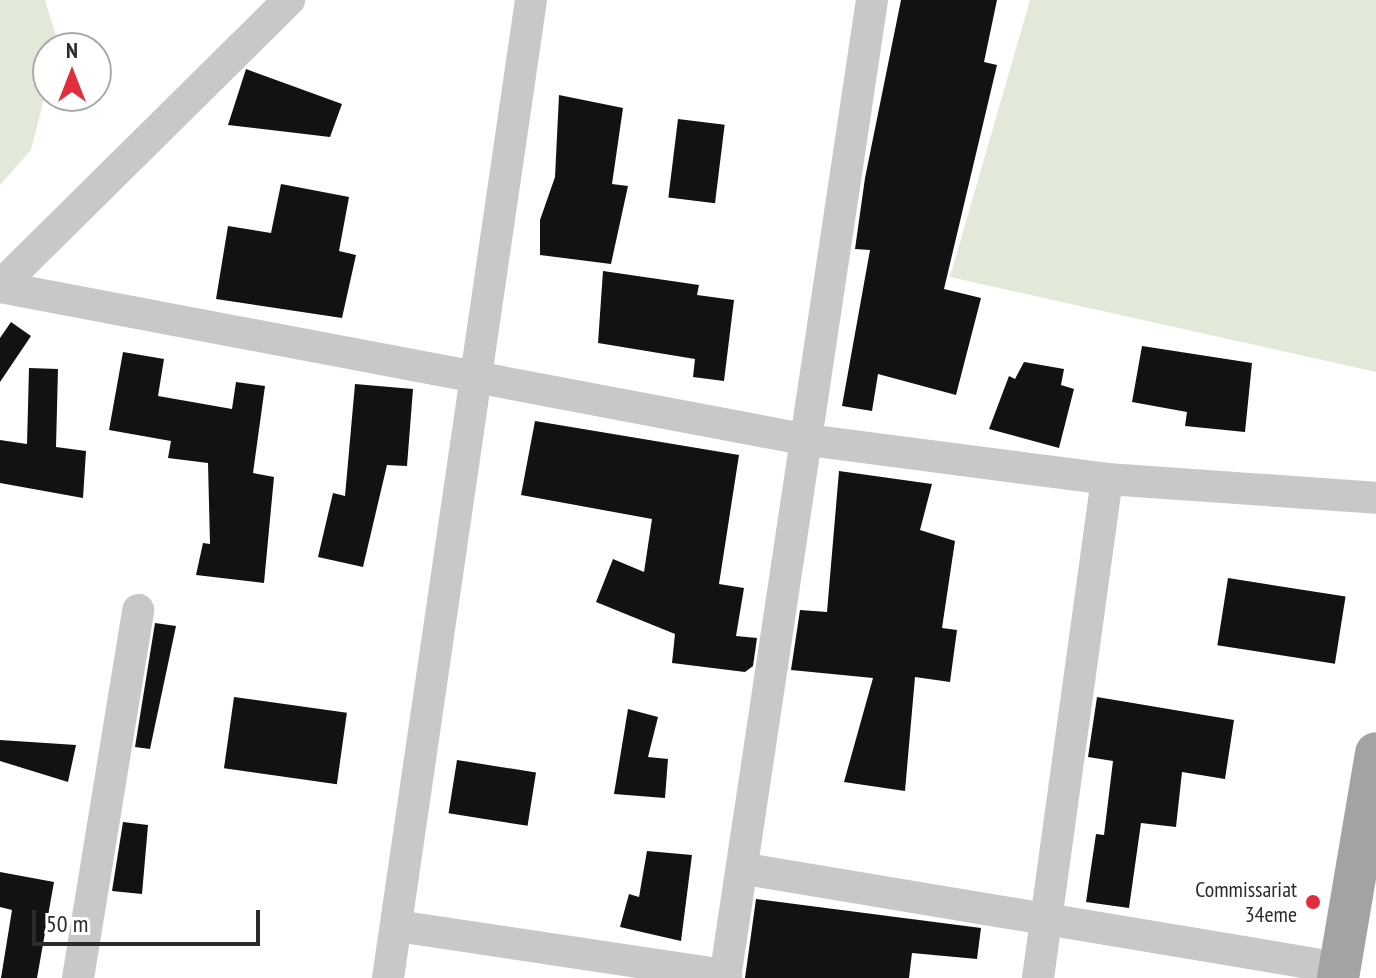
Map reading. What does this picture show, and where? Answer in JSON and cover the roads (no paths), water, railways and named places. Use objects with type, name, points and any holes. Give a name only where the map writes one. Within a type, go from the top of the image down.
[{"type":"main road","points":[[1339,973],[1368,843],[1376,753]]},
{"type":"street","points":[[0,286],[289,0]]},
{"type":"street","points":[[388,978],[531,0]]},
{"type":"street","points":[[397,926],[726,976],[746,869],[872,0]]},
{"type":"street","points":[[0,286],[476,381],[808,440],[1107,479],[1376,498]]},
{"type":"street","points":[[1038,978],[1107,479]]},
{"type":"street","points":[[78,978],[138,610]]},
{"type":"street","points":[[746,869],[1047,918],[1339,973]]},
{"type":"place","name":"Commissariat 34eme","points":[[1313,902]]}]
